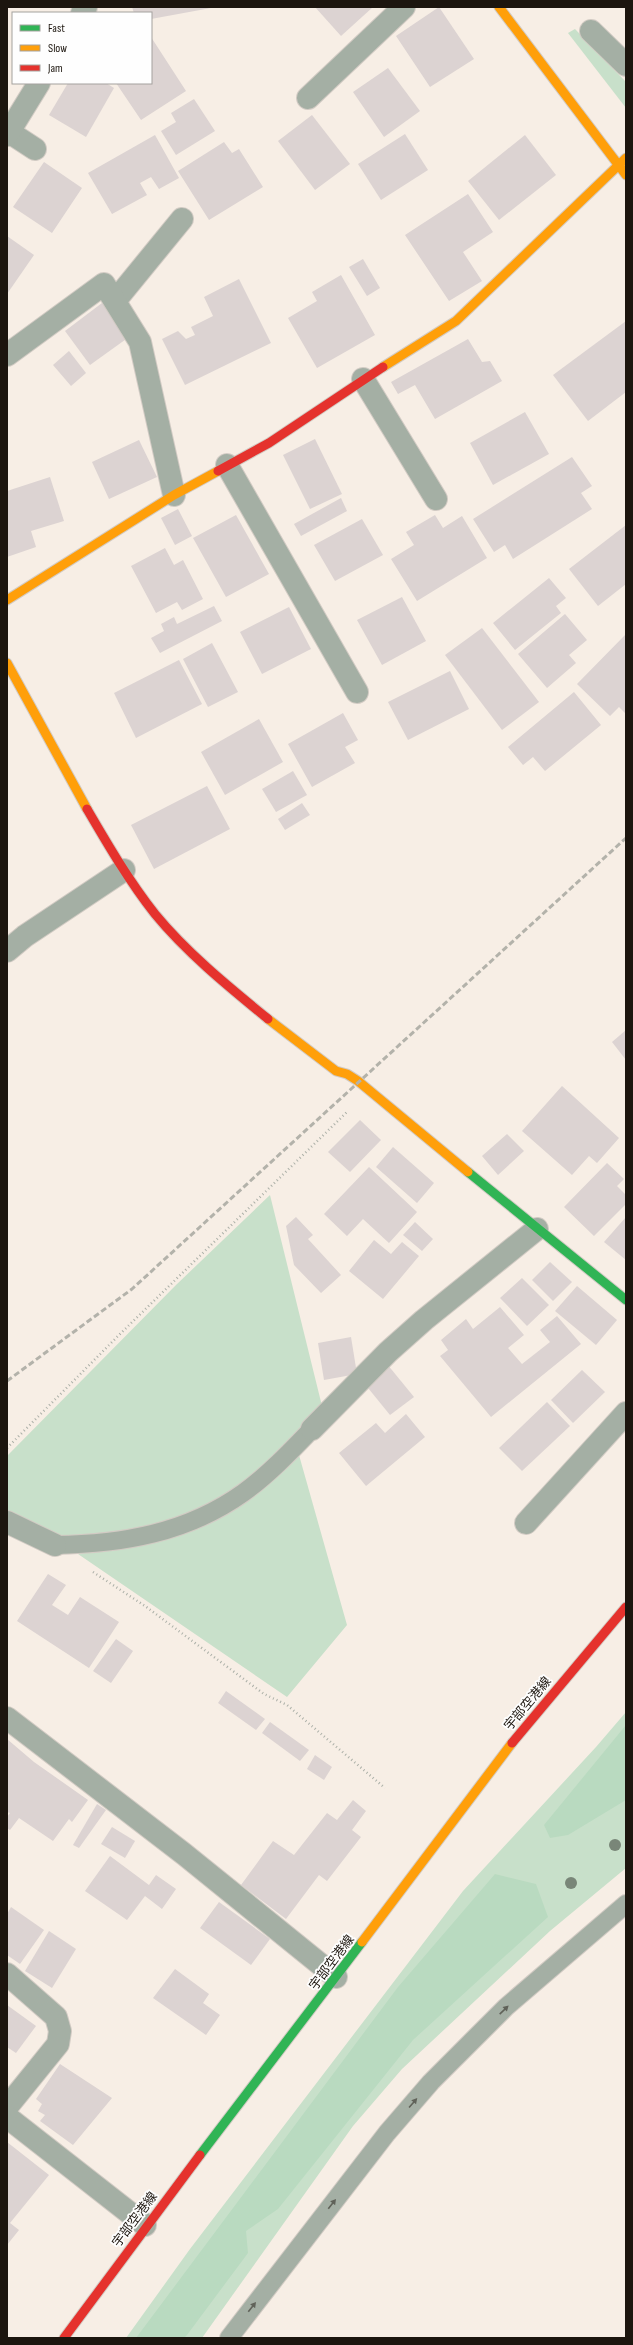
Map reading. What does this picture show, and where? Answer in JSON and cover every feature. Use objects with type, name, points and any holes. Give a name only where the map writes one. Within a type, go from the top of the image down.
[{"type":"street","points":[[308,98],[404,7]]},
{"type":"street","points":[[499,7],[626,175]]},
{"type":"street","points":[[591,31],[626,65]]},
{"type":"street","points":[[35,149],[8,134],[38,84]]},
{"type":"street","points":[[7,600],[174,495],[269,443],[363,379],[456,321],[594,191],[618,164],[626,158]]},
{"type":"street","points":[[114,301],[182,219]]},
{"type":"street","points":[[7,355],[104,284],[140,342],[174,495]]},
{"type":"street","points":[[363,379],[436,499]]},
{"type":"street","points":[[227,465],[356,692]]},
{"type":"street","points":[[7,663],[75,788],[124,870],[165,926],[220,978],[336,1071],[347,1074],[537,1229],[568,1251],[626,1300]]},
{"type":"street","points":[[7,951],[26,936],[124,870]]},
{"type":"street","points":[[312,1429],[388,1352],[424,1320],[537,1229]]},
{"type":"street","points":[[526,1522],[626,1413]]},
{"type":"street","points":[[7,1522],[55,1545]]},
{"type":"street","name":"宇部空港線","points":[[64,2338],[146,2225],[336,1977],[508,1747],[626,1607]]},
{"type":"street","points":[[7,1718],[184,1854],[336,1977]]},
{"type":"street","points":[[7,1974],[56,2017],[60,2031],[58,2044],[7,2107]]},
{"type":"street","points":[[7,2117],[146,2225]]},
{"type":"lane","points":[[55,1545],[115,1542],[144,1537],[183,1525],[213,1512],[243,1494],[280,1463],[312,1429]]},
{"type":"lane","points":[[229,2338],[387,2133],[431,2082],[506,2007],[626,1904]]},
{"type":"path","points":[[7,1448],[120,1334],[368,1091]]},
{"type":"path","points":[[55,1545],[145,1606],[264,1694],[287,1705],[385,1788]]},
{"type":"green space","points":[[575,29],[626,82],[626,108],[568,33]]},
{"type":"green space","points":[[270,1195],[322,1406],[299,1455],[347,1625],[287,1697],[59,1541],[7,1514],[7,1456],[176,1285]]},
{"type":"green space","points":[[626,1712],[626,1868],[550,1931],[402,2069],[353,2126],[202,2338],[126,2338],[190,2249],[463,1891],[596,1747]]},
{"type":"green space","points":[[626,1725],[626,1800],[568,1835],[550,1838],[544,1825]]},
{"type":"green space","points":[[495,1874],[536,1884],[548,1917],[413,2040],[278,2209],[246,2231],[248,2253],[187,2335],[184,2338],[136,2338],[398,1987]]},
{"type":"building","points":[[132,7],[211,8],[152,19],[152,12],[134,12]]},
{"type":"building","points":[[315,7],[373,7],[341,36]]},
{"type":"building","points":[[439,7],[474,59],[430,87],[396,36]]},
{"type":"building","points":[[152,39],[186,91],[141,120],[117,84],[152,84]]},
{"type":"building","points":[[388,68],[420,111],[384,137],[353,92]]},
{"type":"building","points":[[67,84],[108,84],[114,88],[86,137],[49,115]]},
{"type":"building","points":[[194,99],[215,131],[176,155],[161,131],[176,122],[171,113]]},
{"type":"building","points":[[312,115],[350,164],[315,190],[278,141]]},
{"type":"building","points":[[405,134],[428,170],[381,200],[358,164]]},
{"type":"building","points":[[155,135],[179,178],[159,189],[151,177],[140,183],[147,195],[112,214],[88,173]]},
{"type":"building","points":[[525,135],[556,175],[499,220],[468,181]]},
{"type":"building","points":[[224,142],[232,153],[239,149],[263,187],[209,220],[178,171]]},
{"type":"building","points":[[44,162],[82,188],[52,233],[13,207]]},
{"type":"building","points":[[468,194],[493,232],[463,252],[482,281],[449,301],[405,235]]},
{"type":"building","points":[[7,236],[34,255],[7,294]]},
{"type":"building","points":[[363,259],[380,288],[367,296],[349,267]]},
{"type":"building","points":[[341,275],[375,335],[317,368],[288,318],[317,301],[312,292]]},
{"type":"building","points":[[239,279],[271,343],[185,385],[162,339],[178,331],[186,339],[195,335],[191,327],[213,316],[204,297]]},
{"type":"building","points":[[102,303],[129,337],[90,365],[65,331]]},
{"type":"building","points":[[626,321],[626,392],[588,421],[553,375]]},
{"type":"building","points":[[468,339],[482,362],[490,361],[502,381],[435,419],[415,385],[398,394],[391,382]]},
{"type":"building","points":[[69,351],[86,373],[71,386],[53,365]]},
{"type":"building","points":[[525,412],[549,454],[493,485],[470,443]]},
{"type":"building","points":[[315,439],[342,494],[310,509],[283,455]]},
{"type":"building","points":[[139,440],[157,477],[109,499],[92,462]]},
{"type":"building","points":[[572,457],[592,486],[581,493],[592,509],[513,559],[505,545],[494,552],[473,519]]},
{"type":"building","points":[[50,477],[64,521],[31,531],[36,547],[7,557],[7,491]]},
{"type":"building","points":[[341,498],[347,511],[301,536],[294,524]]},
{"type":"building","points":[[178,509],[192,536],[175,545],[161,518]]},
{"type":"building","points":[[236,515],[269,574],[226,597],[193,538]]},
{"type":"building","points":[[435,515],[443,528],[462,516],[487,558],[417,601],[391,559],[414,545],[406,532]]},
{"type":"building","points":[[362,519],[383,555],[335,581],[314,545]]},
{"type":"building","points":[[626,525],[626,584],[598,606],[569,569]]},
{"type":"building","points":[[165,548],[174,565],[183,560],[203,599],[182,610],[177,602],[156,613],[131,566]]},
{"type":"building","points":[[549,578],[566,598],[556,606],[561,613],[515,650],[493,623]]},
{"type":"building","points":[[402,597],[426,641],[382,665],[357,620]]},
{"type":"building","points":[[214,606],[222,621],[160,653],[151,638],[164,631],[161,624],[174,617],[177,624]]},
{"type":"building","points":[[289,607],[311,649],[262,674],[240,632]]},
{"type":"building","points":[[565,614],[587,640],[569,655],[576,663],[547,688],[518,654]]},
{"type":"building","points":[[482,628],[539,702],[502,730],[445,655]]},
{"type":"building","points":[[626,634],[626,714],[619,707],[610,716],[577,684]]},
{"type":"building","points":[[212,643],[238,692],[208,707],[183,659]]},
{"type":"building","points":[[179,660],[202,704],[136,738],[114,693]]},
{"type":"building","points":[[450,671],[469,709],[408,740],[388,702]]},
{"type":"building","points":[[574,692],[601,725],[545,771],[533,757],[523,765],[508,747]]},
{"type":"building","points":[[343,713],[358,740],[345,747],[355,763],[312,787],[288,744]]},
{"type":"building","points":[[259,719],[283,762],[225,795],[201,752]]},
{"type":"building","points":[[293,771],[307,795],[276,812],[262,789]]},
{"type":"building","points":[[207,786],[230,829],[154,869],[131,825]]},
{"type":"building","points":[[302,803],[310,815],[285,830],[278,819]]},
{"type":"building","points":[[626,1030],[626,1060],[612,1042]]},
{"type":"building","points":[[562,1086],[619,1138],[597,1163],[589,1156],[572,1175],[522,1131]]},
{"type":"building","points":[[360,1120],[381,1140],[350,1172],[328,1152]]},
{"type":"building","points":[[507,1134],[524,1151],[498,1175],[482,1156]]},
{"type":"building","points":[[393,1147],[434,1183],[417,1203],[376,1167]]},
{"type":"building","points":[[607,1163],[624,1179],[617,1186],[626,1195],[626,1204],[594,1236],[564,1207]]},
{"type":"building","points":[[369,1167],[417,1212],[389,1243],[363,1219],[347,1236],[324,1214]]},
{"type":"building","points":[[296,1217],[313,1235],[308,1239],[341,1275],[321,1293],[294,1265],[286,1226]]},
{"type":"building","points":[[626,1217],[626,1260],[604,1242]]},
{"type":"building","points":[[415,1222],[433,1239],[422,1251],[403,1235]]},
{"type":"building","points":[[374,1240],[391,1254],[402,1242],[419,1256],[383,1299],[349,1271]]},
{"type":"building","points":[[550,1262],[572,1282],[553,1301],[532,1280]]},
{"type":"building","points":[[522,1278],[549,1305],[527,1326],[500,1298]]},
{"type":"building","points":[[577,1286],[617,1320],[596,1345],[555,1311]]},
{"type":"building","points":[[500,1307],[524,1335],[508,1348],[522,1364],[550,1342],[540,1330],[557,1316],[581,1344],[491,1417],[440,1356],[448,1350],[441,1340],[466,1319],[473,1329]]},
{"type":"building","points":[[351,1337],[357,1374],[324,1380],[318,1343]]},
{"type":"building","points":[[387,1364],[414,1397],[390,1415],[364,1383]]},
{"type":"building","points":[[582,1370],[605,1392],[573,1423],[551,1400]]},
{"type":"building","points":[[547,1402],[570,1426],[522,1471],[499,1448]]},
{"type":"building","points":[[406,1414],[425,1437],[366,1486],[339,1453],[376,1423],[385,1433]]},
{"type":"building","points":[[48,1574],[66,1585],[52,1605],[68,1615],[80,1597],[119,1622],[89,1668],[17,1621]]},
{"type":"building","points":[[116,1639],[133,1651],[111,1683],[93,1671]]},
{"type":"building","points":[[226,1691],[265,1719],[256,1730],[218,1703]]},
{"type":"building","points":[[270,1722],[309,1750],[300,1761],[262,1733]]},
{"type":"building","points":[[7,1739],[34,1762],[88,1800],[72,1822],[69,1819],[53,1841],[19,1818],[10,1830],[7,1828],[7,1817],[10,1813],[7,1812]]},
{"type":"building","points":[[315,1755],[332,1767],[324,1780],[307,1769]]},
{"type":"building","points":[[353,1800],[366,1811],[352,1830],[361,1837],[327,1881],[319,1875],[286,1919],[241,1885],[273,1841],[294,1855],[327,1813],[337,1820]]},
{"type":"building","points":[[97,1804],[106,1810],[79,1848],[73,1845]]},
{"type":"building","points":[[112,1827],[135,1841],[125,1858],[101,1844]]},
{"type":"building","points":[[110,1856],[149,1885],[156,1875],[176,1889],[162,1909],[145,1896],[127,1920],[85,1891]]},
{"type":"building","points":[[219,1902],[270,1939],[251,1965],[200,1928]]},
{"type":"building","points":[[11,1907],[44,1930],[20,1964],[7,1955],[7,1914]]},
{"type":"building","points":[[49,1931],[76,1949],[52,1988],[25,1971]]},
{"type":"building","points":[[175,1969],[209,1994],[203,2003],[220,2015],[206,2035],[153,1998]]},
{"type":"building","points":[[7,2005],[36,2026],[16,2053],[7,2047]]},
{"type":"building","points":[[60,2064],[112,2098],[73,2145],[40,2121],[45,2115],[38,2111],[42,2104],[36,2099]]},
{"type":"building","points":[[7,2142],[49,2175],[10,2223],[19,2230],[7,2245]]},
{"type":"railway","points":[[7,1381],[132,1289],[626,838]]},
{"type":"traffic: fast","points":[[468,1172],[626,1300]]},
{"type":"traffic: fast","points":[[200,2155],[362,1942]]},
{"type":"traffic: slow","points":[[499,7],[626,175]]},
{"type":"traffic: slow","points":[[383,367],[456,321],[626,158]]},
{"type":"traffic: slow","points":[[7,600],[174,495],[218,471]]},
{"type":"traffic: slow","points":[[7,663],[87,809]]},
{"type":"traffic: slow","points":[[268,1019],[336,1071],[347,1074],[358,1081],[468,1172]]},
{"type":"traffic: slow","points":[[362,1942],[512,1743]]},
{"type":"traffic: jam","points":[[218,471],[269,443],[383,367]]},
{"type":"traffic: jam","points":[[87,809],[128,876],[145,901],[167,928],[195,956],[268,1019]]},
{"type":"traffic: jam","points":[[512,1743],[626,1607]]},
{"type":"traffic: jam","points":[[64,2338],[200,2155]]}]
